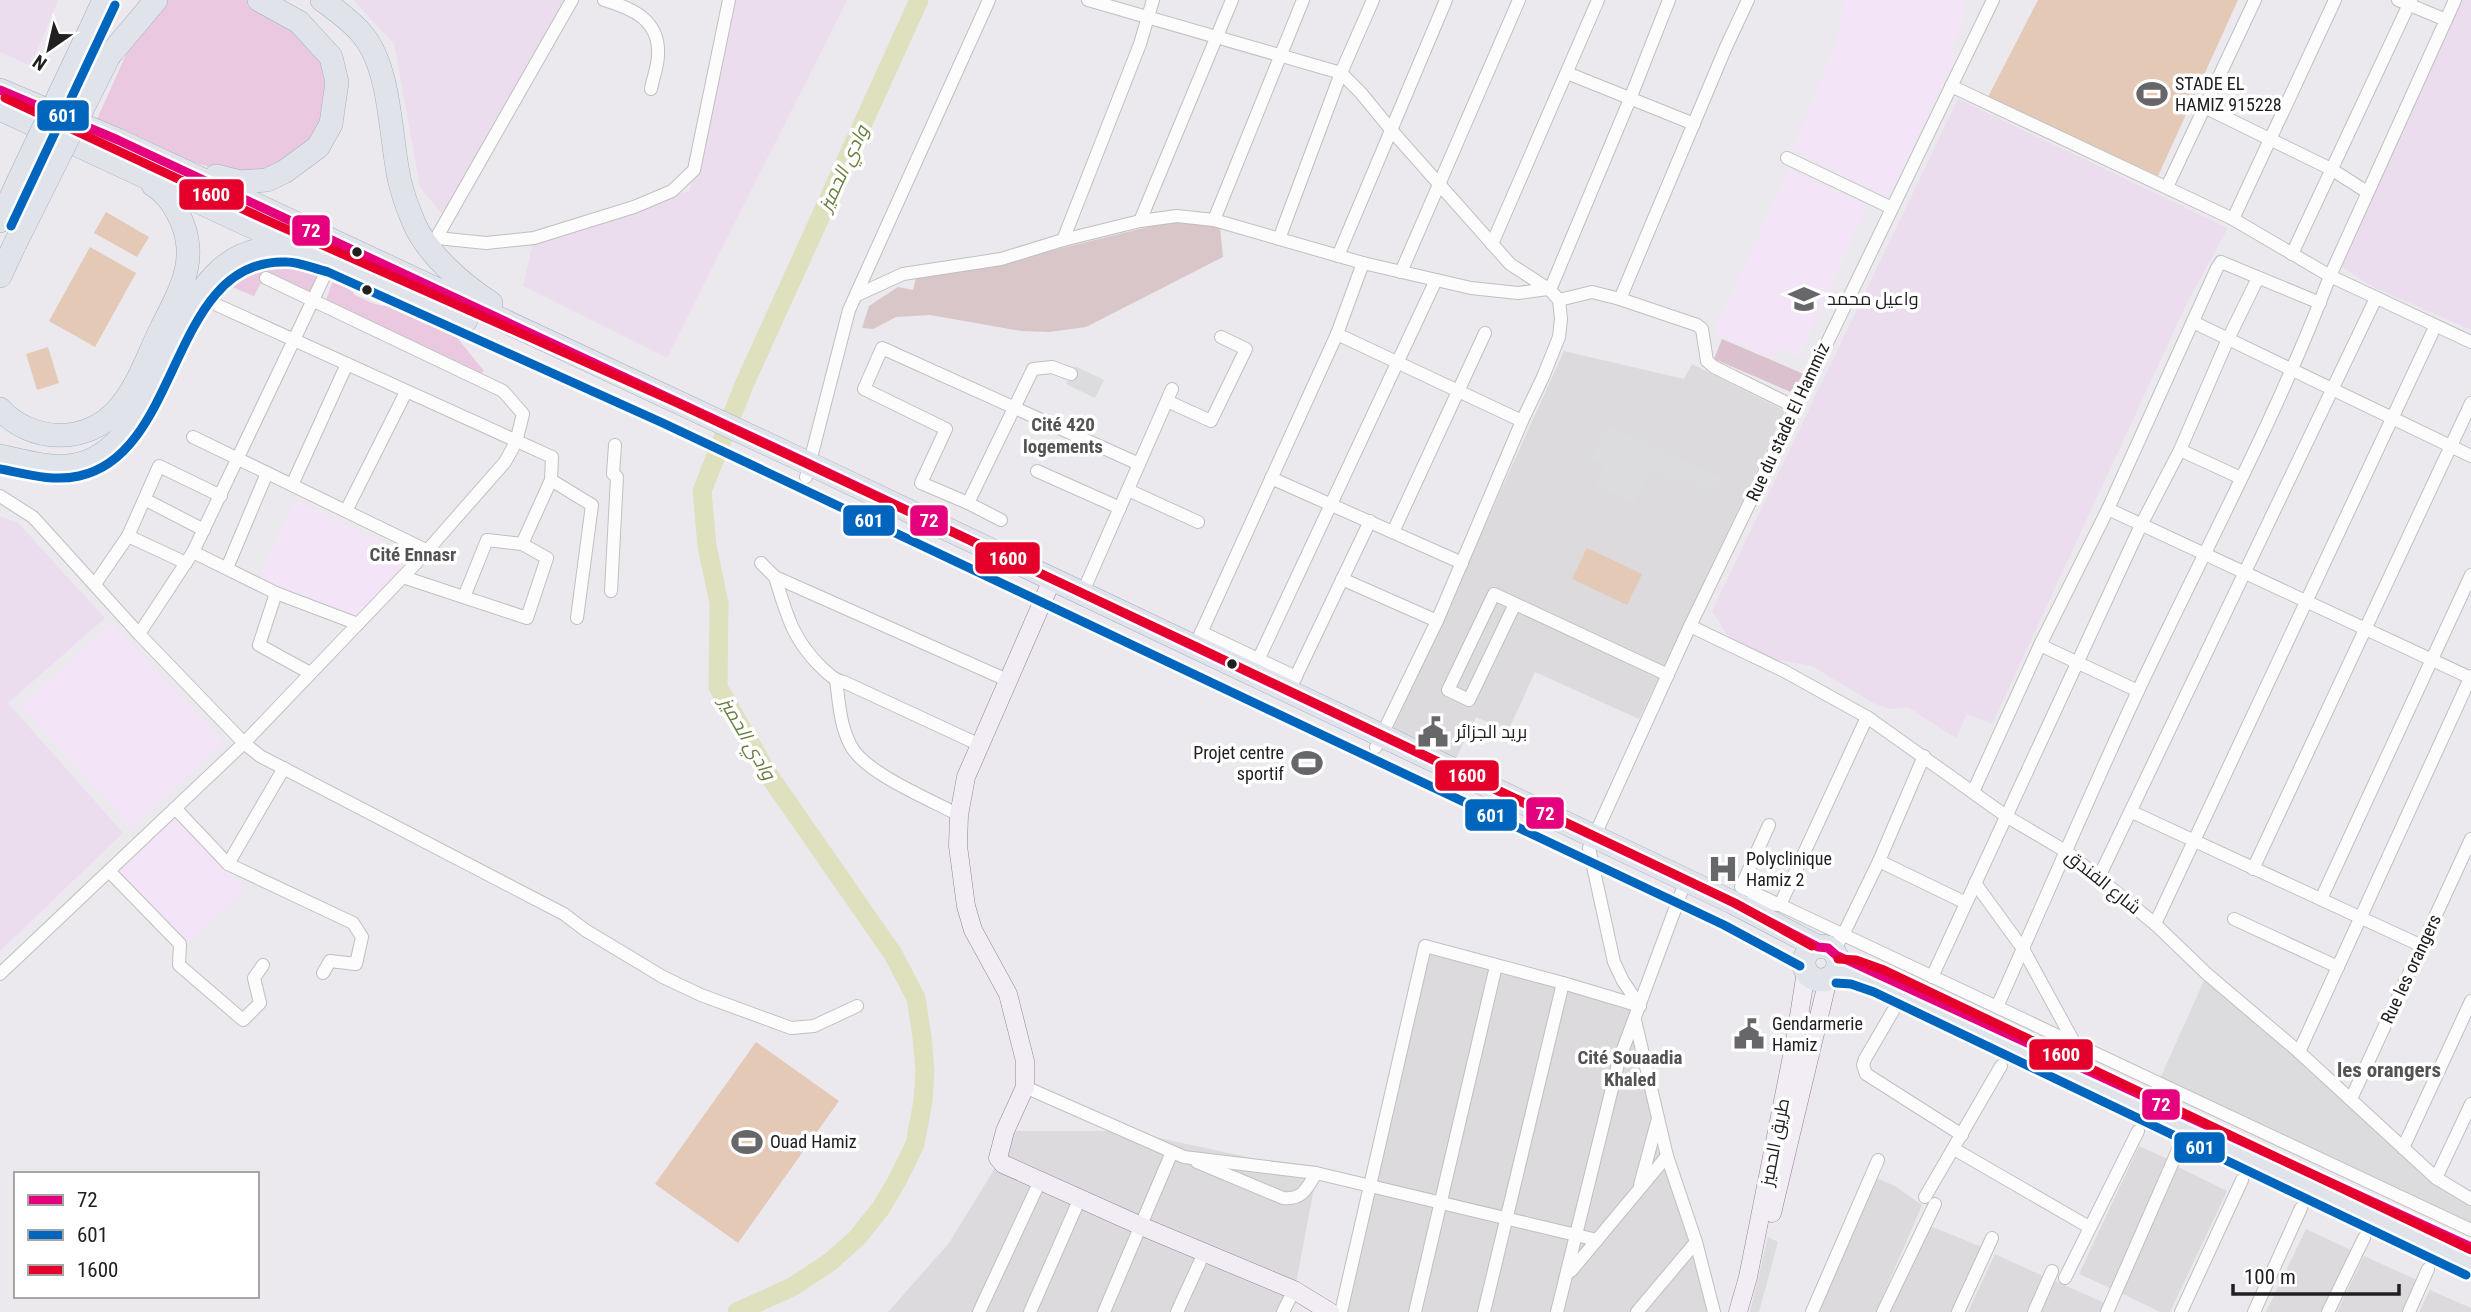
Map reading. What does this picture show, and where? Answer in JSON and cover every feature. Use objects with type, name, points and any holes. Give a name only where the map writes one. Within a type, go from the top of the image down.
[{"type":"highway","points":[[1,218],[102,0]]},
{"type":"highway","points":[[0,282],[8,259],[134,0]]},
{"type":"highway","points":[[109,56],[156,0]]},
{"type":"highway","points":[[111,149],[240,183],[267,180],[284,172],[318,147],[331,124],[335,105],[337,82],[331,57],[299,22],[259,0]]},
{"type":"highway","points":[[322,0],[364,36],[378,64],[392,125],[399,178],[414,225],[434,243],[440,262],[472,290],[555,345]]},
{"type":"highway","points":[[6,102],[555,345],[666,405]]},
{"type":"highway","points":[[111,149],[259,229],[666,405],[1591,843],[1734,903],[1821,962],[1889,977],[2471,1247]]},
{"type":"highway","points":[[0,410],[10,420],[29,431],[51,436],[79,433],[104,422],[118,409],[132,388],[177,296],[186,272],[188,249],[184,226],[173,205],[159,188],[111,149]]},
{"type":"highway","points":[[0,456],[52,465],[75,465],[98,456],[118,440],[150,390],[192,303],[233,260],[255,252],[286,249],[332,260]]},
{"type":"highway","points":[[1050,585],[1082,594],[1198,639],[1256,666],[1292,684],[1379,742]]},
{"type":"highway","points":[[1591,843],[1681,892],[1756,926],[1821,962],[1891,987],[2471,1264]]},
{"type":"street","points":[[572,0],[434,243],[486,243],[534,238],[634,208],[672,191],[694,170],[729,0]]},
{"type":"street","points":[[604,0],[635,11],[655,35],[659,55],[651,89]]},
{"type":"street","points":[[808,471],[849,310],[989,0]]},
{"type":"street","points":[[1088,0],[1341,73],[1510,264],[1552,293],[1561,319],[1559,337],[1437,621],[1379,742]]},
{"type":"street","points":[[1063,240],[1140,44],[1153,0]]},
{"type":"street","points":[[1140,221],[1232,0]]},
{"type":"street","points":[[1214,220],[1303,0]]},
{"type":"street","points":[[1279,239],[1341,73],[1373,0]]},
{"type":"street","points":[[1338,256],[1446,0]]},
{"type":"street","points":[[1401,272],[1519,0]]},
{"type":"street","points":[[1492,244],[1598,0]]},
{"type":"street","points":[[1552,293],[1669,0]]},
{"type":"street","points":[[1620,299],[1748,0]]},
{"type":"street","name":"Rue du stade El Hammiz","points":[[1591,843],[1690,626],[1993,0]]},
{"type":"street","points":[[2167,187],[2255,0]]},
{"type":"street","points":[[2233,219],[2335,0]]},
{"type":"street","points":[[1997,1007],[2138,691],[2206,555],[2291,370],[2330,276],[2455,0]]},
{"type":"street","points":[[2292,254],[2406,2],[2446,20]]},
{"type":"street","points":[[1567,73],[1694,124]]},
{"type":"street","points":[[1951,86],[2233,219],[2330,276],[2471,342]]},
{"type":"street","points":[[2204,107],[2331,170],[2368,192]]},
{"type":"street","points":[[1787,158],[1892,208]]},
{"type":"street","points":[[857,295],[903,274],[1001,259],[1140,221],[1177,216],[1214,220],[1363,263],[1471,288],[1518,293],[1592,292],[1620,299],[1702,329],[1707,361],[1714,367],[1797,408]]},
{"type":"street","points":[[139,634],[190,558],[332,260]]},
{"type":"street","points":[[1973,792],[2040,645],[2108,509],[2221,262],[2320,303]]},
{"type":"street","points":[[1198,639],[1337,334],[1363,263]]},
{"type":"street","points":[[0,974],[244,743],[428,551],[505,462],[516,442],[523,414],[503,391],[266,278]]},
{"type":"street","points":[[1932,976],[2141,525],[2180,450],[2228,339],[2258,278]]},
{"type":"street","points":[[1256,666],[1436,280]]},
{"type":"street","points":[[2099,877],[2376,299]]},
{"type":"street","points":[[217,305],[552,457],[551,480],[522,544]]},
{"type":"street","points":[[2193,322],[2471,456]]},
{"type":"street","points":[[2155,924],[2435,327]]},
{"type":"street","points":[[1393,531],[1485,333]]},
{"type":"street","points":[[1337,334],[1522,421]]},
{"type":"street","points":[[1082,594],[1170,395],[1211,421],[1246,349],[1221,337]]},
{"type":"street","points":[[1001,520],[921,482],[946,429],[864,389],[882,348],[1139,464]]},
{"type":"street","points":[[292,485],[347,364]]},
{"type":"street","points":[[968,503],[1033,369],[1052,367],[1071,374]]},
{"type":"street","points":[[346,511],[406,392]]},
{"type":"street","points":[[2254,868],[2471,403]]},
{"type":"street","points":[[193,437],[428,551]]},
{"type":"street","points":[[611,591],[617,477],[613,474],[615,445]]},
{"type":"street","points":[[2180,450],[2241,478]]},
{"type":"street","points":[[95,584],[128,536],[159,466],[221,496]]},
{"type":"street","points":[[1037,471],[1120,508]]},
{"type":"street","points":[[227,568],[267,473]]},
{"type":"street","points":[[1271,478],[1462,563]]},
{"type":"street","points":[[551,480],[592,505],[577,618]]},
{"type":"street","points":[[1128,490],[1198,522]]},
{"type":"street","points":[[0,496],[33,517],[139,634],[244,743],[260,756],[544,903],[663,976],[701,995],[791,1028],[814,1026],[857,1006]]},
{"type":"street","points":[[145,500],[204,530]]},
{"type":"street","points":[[2108,509],[2471,677],[2299,1052]]},
{"type":"street","points":[[590,521],[615,521]]},
{"type":"street","points":[[1292,684],[1370,521]]},
{"type":"street","points":[[128,536],[227,568],[276,593],[358,624]]},
{"type":"street","points":[[404,577],[464,597],[527,618],[547,558],[522,544],[486,540],[464,597]]},
{"type":"street","points":[[761,563],[775,577],[1007,680]]},
{"type":"street","points":[[2320,899],[2471,575]]},
{"type":"street","points":[[775,577],[792,631],[810,656],[836,680],[979,745]]},
{"type":"street","points":[[1342,579],[1437,621]]},
{"type":"street","points":[[1050,585],[966,777],[959,815],[958,846],[966,906],[973,930],[1008,994],[1025,1061],[1025,1087],[1004,1131],[998,1158],[1003,1164],[1040,1181],[1294,1290],[1330,1312]]},
{"type":"street","points":[[276,593],[259,645],[310,673]]},
{"type":"street","points":[[1515,604],[1469,700],[1448,690],[1494,594],[1668,675]]},
{"type":"street","name":"شارع الفندق","points":[[1690,626],[1784,671],[1867,717],[1924,755],[2006,816],[2067,852],[2155,924],[2207,974],[2299,1052],[2436,1178],[2471,1199]]},
{"type":"street","points":[[2040,645],[2138,691]]},
{"type":"street","points":[[836,680],[843,725],[850,747],[870,768],[959,815]]},
{"type":"street","points":[[1780,905],[1867,717]]},
{"type":"street","points":[[1821,962],[1879,861],[1924,755]]},
{"type":"street","points":[[229,864],[284,768]]},
{"type":"street","points":[[175,808],[229,864],[353,923],[362,937],[356,964],[330,961],[323,973]]},
{"type":"street","points":[[2132,812],[2422,946]]},
{"type":"street","points":[[1769,825],[1741,887],[1780,905],[1821,962],[1932,976],[2471,1230]]},
{"type":"street","name":"Rue les orangers","points":[[2351,1099],[2471,839]]},
{"type":"street","points":[[1591,843],[1614,962],[1640,1006]]},
{"type":"street","points":[[1879,861],[1966,903]]},
{"type":"street","points":[[109,871],[180,944],[179,965],[243,1020],[260,1003],[254,978],[263,965]]},
{"type":"street","points":[[1975,883],[2022,949],[2076,1044]]},
{"type":"street","points":[[1557,1312],[1569,1274],[1619,1060],[1681,892]]},
{"type":"street","points":[[1734,903],[1780,905]]},
{"type":"street","points":[[2234,919],[2338,967]]},
{"type":"street","points":[[1341,1312],[1425,946],[1640,1006]]},
{"type":"street","name":"طريق الحميز","points":[[1746,1312],[1778,1188],[1821,962]]},
{"type":"street","name":"طريق الحميز","points":[[1738,1312],[1821,962]]},
{"type":"street","points":[[1415,1312],[1496,966]]},
{"type":"street","points":[[1484,1312],[1563,983]]},
{"type":"street","points":[[2403,1147],[2471,1001]]},
{"type":"street","points":[[1894,1011],[1865,1059],[1863,1065],[1866,1074],[1962,1135]]},
{"type":"street","points":[[1635,1020],[1667,1156],[1696,1242],[1714,1312]]},
{"type":"street","points":[[1882,1312],[1954,1150],[2001,1066]]},
{"type":"street","points":[[1025,1087],[1283,1198],[1300,1197],[1316,1173]]},
{"type":"street","points":[[2436,1178],[2471,1104]]},
{"type":"street","points":[[1639,1189],[1657,1118]]},
{"type":"street","points":[[2065,1278],[2138,1131]]},
{"type":"street","points":[[1954,1150],[2089,1227]]},
{"type":"street","points":[[2107,1312],[2178,1150]]},
{"type":"street","points":[[1178,1154],[1316,1173],[1597,1240]]},
{"type":"street","points":[[1104,1312],[1141,1226],[1178,1154]]},
{"type":"street","points":[[1569,1274],[1667,1156]]},
{"type":"street","points":[[1812,1312],[1878,1160]]},
{"type":"street","points":[[2181,1312],[2242,1180]]},
{"type":"street","points":[[979,1312],[1040,1181]]},
{"type":"street","points":[[1030,1312],[1080,1198]]},
{"type":"street","points":[[2254,1312],[2301,1208]]},
{"type":"street","points":[[1958,1312],[1992,1238]]},
{"type":"street","points":[[2328,1312],[2364,1238]]},
{"type":"street","points":[[1637,1312],[1696,1242]]},
{"type":"street","points":[[1177,1312],[1204,1253]]},
{"type":"street","points":[[2409,1312],[2428,1269]]},
{"type":"street","points":[[2034,1312],[2052,1271]]},
{"type":"street","points":[[1283,1312],[1294,1290]]},
{"type":"shaded area","points":[[0,0],[58,0],[31,66],[0,52]]},
{"type":"shaded area","points":[[159,0],[248,0],[313,42],[329,81],[319,131],[297,155],[252,177],[177,157],[97,119],[137,30]]},
{"type":"shaded area","points":[[353,0],[569,0],[445,218],[420,187],[394,44]]},
{"type":"shaded area","points":[[734,0],[847,0],[667,358],[523,286],[534,238],[689,191]]},
{"type":"shaded area","points":[[1844,0],[1963,0],[1964,4],[1965,17],[1951,51],[1956,56],[1889,197],[1792,150],[1837,41]]},
{"type":"shaded area","points":[[2038,0],[2238,0],[2158,176],[1988,97]]},
{"type":"shaded area","points":[[2455,0],[2471,0],[2471,330],[2373,287],[2331,260]]},
{"type":"shaded area","points":[[1958,99],[2228,228],[2187,303],[1992,724],[1967,714],[1956,738],[1907,707],[1890,709],[1873,703],[1812,666],[1773,659],[1745,646],[1727,635],[1712,611]]},
{"type":"shaded area","points":[[1789,169],[1867,206],[1799,356],[1777,348],[1772,358],[1714,332]]},
{"type":"shaded area","points":[[106,212],[149,237],[137,257],[94,233]]},
{"type":"shaded area","points":[[1172,221],[1220,227],[1223,257],[1086,327],[1049,332],[1021,331],[930,315],[896,317],[873,329],[862,328],[869,306],[898,287],[913,290],[916,278],[1005,262]]},
{"type":"shaded area","points":[[90,247],[136,273],[95,347],[49,321]]},
{"type":"shaded area","points":[[285,261],[317,269],[320,273],[311,294],[265,275],[254,296],[222,283],[251,265]]},
{"type":"shaded area","points":[[337,280],[346,284],[355,295],[372,303],[383,306],[400,302],[445,323],[484,371],[480,374],[326,300],[332,283]]},
{"type":"shaded area","points":[[1722,339],[1806,375],[1798,395],[1714,359]]},
{"type":"shaded area","points":[[487,340],[648,413],[640,418],[503,354]]},
{"type":"shaded area","points":[[48,347],[59,383],[37,390],[26,354]]},
{"type":"shaded area","points":[[1564,351],[1684,379],[1692,364],[1785,411],[1639,719],[1535,672],[1508,731],[1476,717],[1455,761],[1392,731]]},
{"type":"shaded area","points":[[1075,366],[1104,380],[1095,398],[1066,384]]},
{"type":"shaded area","points":[[1606,425],[1721,478],[1715,493],[1678,475],[1675,481],[1650,470],[1634,503],[1595,485],[1604,464],[1591,458]]},
{"type":"shaded area","points":[[295,501],[405,552],[405,566],[361,611],[349,619],[259,577]]},
{"type":"shaded area","points":[[0,516],[18,523],[105,618],[8,703],[123,833],[0,951]]},
{"type":"shaded area","points":[[1587,548],[1642,574],[1627,605],[1572,579]]},
{"type":"shaded area","points":[[1481,608],[1516,624],[1475,712],[1440,696]]},
{"type":"shaded area","points":[[112,623],[223,742],[132,828],[21,706]]},
{"type":"shaded area","points":[[177,817],[245,890],[186,945],[118,873]]},
{"type":"shaded area","points":[[1425,946],[1632,1002],[1711,1312],[1341,1312]]},
{"type":"shaded area","points":[[2207,974],[2471,1201],[2471,1230],[2158,1083]]},
{"type":"shaded area","name":"Ouad Hamiz","points":[[756,1042],[839,1101],[738,1243],[655,1184]]},
{"type":"shaded area","points":[[1006,1131],[1126,1131],[1317,1172],[1294,1294],[1283,1312],[888,1312],[949,1243],[1000,1160]]},
{"type":"shaded area","points":[[2139,1146],[2170,1160],[2110,1288],[2079,1274]]},
{"type":"shaded area","points":[[2178,1167],[2227,1191],[2170,1312],[2160,1312],[2119,1292]]},
{"type":"shaded area","points":[[1876,1178],[1895,1186],[1922,1205],[1876,1312],[1817,1312]]},
{"type":"shaded area","points":[[1928,1225],[1984,1248],[1954,1312],[1890,1312]]},
{"type":"shaded area","points":[[2306,1229],[2351,1250],[2322,1312],[2266,1312]]},
{"type":"shaded area","points":[[1768,1237],[1778,1242],[1759,1312],[1750,1312]]},
{"type":"shaded area","points":[[1995,1254],[2045,1277],[2029,1312],[1968,1312]]},
{"type":"shaded area","points":[[2364,1256],[2419,1281],[2404,1312],[2337,1312]]},
{"type":"shaded area","points":[[2055,1281],[2105,1303],[2102,1312],[2041,1312]]},
{"type":"shaded area","points":[[2430,1290],[2471,1308],[2471,1312],[2419,1312]]},
{"type":"waterway","name":"وادي الحميز","points":[[737,1312],[792,1287],[830,1262],[857,1238],[881,1208],[915,1144],[923,1101],[925,1071],[916,998],[893,954],[770,777],[718,687],[719,603],[707,546],[702,491],[744,385],[919,0]]},
{"type":"transit line","name":"601","points":[[11,226],[115,5]]},
{"type":"transit line","name":"72","points":[[0,90],[118,140],[810,464],[1734,903],[1818,947],[1828,948],[1836,955],[2471,1247]]},
{"type":"transit line","name":"1600","points":[[5,98],[264,219],[675,402],[1195,646],[1735,903],[1812,946]]},
{"type":"transit line","name":"601","points":[[0,469],[40,477],[69,478],[113,460],[139,433],[197,322],[219,290],[248,269],[287,262],[302,264],[328,272],[665,424],[1724,925],[1800,966]]},
{"type":"transit line","name":"1600","points":[[1838,959],[1856,960],[1884,970],[2471,1250]]},
{"type":"transit line","name":"601","points":[[1836,983],[1851,984],[1874,992],[2466,1275]]},
{"type":"place","name":"STADE EL HAMIZ 915228","points":[[2152,94]]},
{"type":"place","name":"واعيل محمد","points":[[1804,299]]},
{"type":"place","name":"بريد الجزائر","points":[[1433,732]]},
{"type":"place","name":"Projet centre sportif","points":[[1307,763]]},
{"type":"place","name":"Polyclinique Hamiz 2","points":[[1723,869]]},
{"type":"place","name":"Gendarmerie Hamiz","points":[[1749,1034]]},
{"type":"place","name":"Ouad Hamiz","points":[[747,1142]]},
{"type":"district","name":"Cité 420 logements","points":[[1063,435]]},
{"type":"district","name":"Cité Ennasr","points":[[413,554]]},
{"type":"district","name":"Cité Souaadia Khaled","points":[[1630,1068]]},
{"type":"district","name":"les orangers","points":[[2389,1070]]}]
